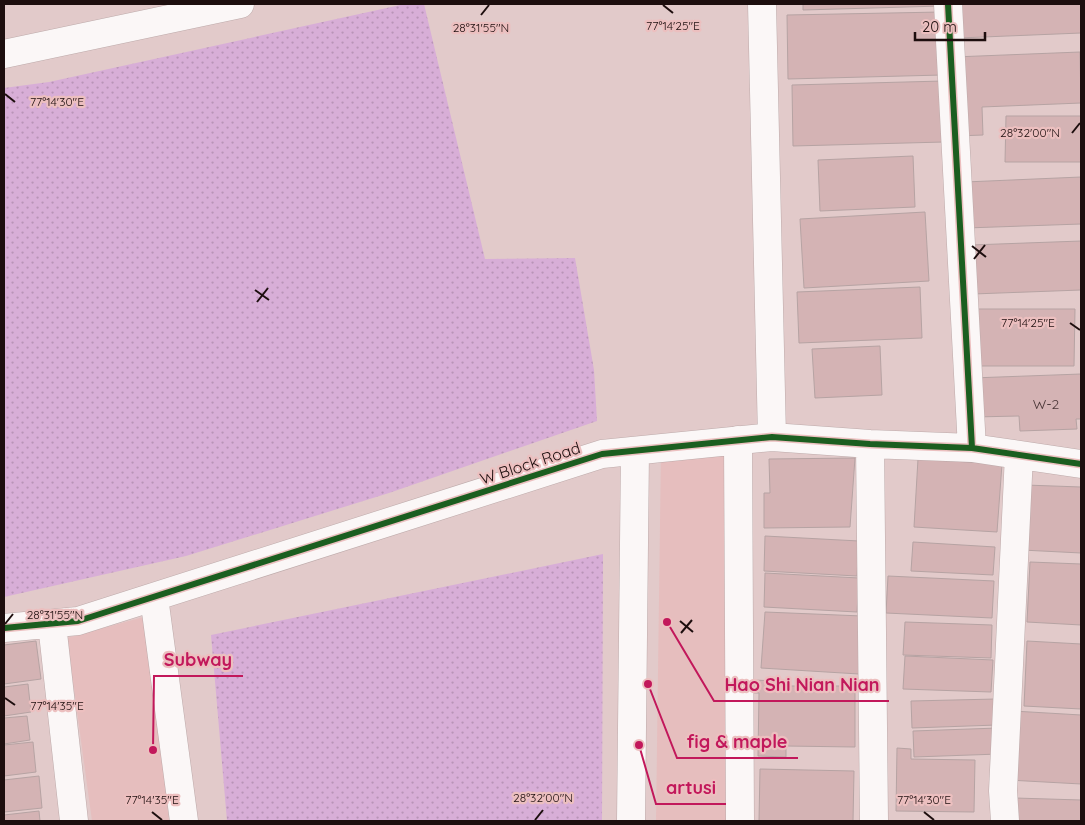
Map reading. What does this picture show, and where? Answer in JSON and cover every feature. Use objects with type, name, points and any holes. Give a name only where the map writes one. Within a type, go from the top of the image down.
[{"type":"street","points":[[4,54],[240,4]]},
{"type":"street","points":[[762,4],[772,437]]},
{"type":"street","points":[[948,4],[972,448]]},
{"type":"street","name":"W Block Road","points":[[4,628],[78,621],[602,454],[772,437],[870,444],[972,448],[1081,464]]},
{"type":"street","points":[[738,440],[740,821]]},
{"type":"street","points":[[870,444],[874,821]]},
{"type":"street","points":[[631,821],[635,451]]},
{"type":"street","points":[[1005,821],[1004,791],[1019,455]]},
{"type":"street","points":[[154,597],[184,821]]},
{"type":"street","points":[[52,624],[74,821]]},
{"type":"shaded area","points":[[405,4],[424,4],[485,259],[575,258],[594,370],[597,421],[389,493],[186,556],[4,597],[4,88],[49,82]]},
{"type":"shaded area","points":[[731,450],[730,821],[656,821],[661,451]]},
{"type":"shaded area","points":[[603,554],[602,821],[227,821],[211,635]]},
{"type":"shaded area","points":[[147,616],[169,821],[92,821],[67,638]]},
{"type":"building","points":[[803,4],[941,4],[941,6],[803,10]]},
{"type":"building","points":[[957,4],[1081,4],[1081,33],[959,38]]},
{"type":"building","points":[[941,12],[942,75],[788,79],[787,15]]},
{"type":"building","points":[[1080,52],[1081,103],[982,107],[983,135],[956,136],[954,57]]},
{"type":"building","points":[[943,81],[944,142],[793,146],[792,85]]},
{"type":"building","points":[[1006,116],[1081,116],[1081,162],[1005,162]]},
{"type":"building","points":[[913,156],[915,207],[820,211],[818,160]]},
{"type":"building","points":[[1081,177],[1081,224],[966,228],[965,182]]},
{"type":"building","points":[[925,212],[929,281],[804,288],[800,219]]},
{"type":"building","points":[[1081,241],[1081,290],[973,294],[971,245]]},
{"type":"building","points":[[920,287],[922,338],[799,343],[797,292]]},
{"type":"building","points":[[969,309],[1075,309],[1074,366],[969,366]]},
{"type":"building","points":[[880,346],[882,395],[815,398],[812,349]]},
{"type":"building","points":[[1081,374],[1081,419],[1076,419],[1077,429],[1020,431],[1019,416],[974,417],[972,378]]},
{"type":"building","points":[[855,458],[850,527],[764,528],[764,493],[770,493],[769,459]]},
{"type":"building","points":[[918,459],[1002,464],[997,532],[914,527]]},
{"type":"building","points":[[1025,485],[1081,487],[1081,553],[1022,550]]},
{"type":"building","points":[[765,536],[859,541],[857,576],[764,571]]},
{"type":"building","points":[[913,542],[995,547],[993,575],[911,571]]},
{"type":"building","points":[[1030,562],[1081,564],[1081,625],[1027,622]]},
{"type":"building","points":[[765,573],[859,578],[857,612],[764,607]]},
{"type":"building","points":[[888,576],[994,581],[992,618],[886,613]]},
{"type":"building","points":[[765,612],[862,616],[859,674],[761,668]]},
{"type":"building","points":[[905,622],[992,625],[991,658],[903,655]]},
{"type":"building","points":[[36,641],[41,679],[4,684],[4,645]]},
{"type":"building","points":[[1027,641],[1081,644],[1081,709],[1024,706]]},
{"type":"building","points":[[905,656],[993,660],[991,692],[903,689]]},
{"type":"building","points":[[754,680],[776,681],[775,686],[855,686],[855,747],[786,746],[786,757],[758,756],[759,693],[754,693]]},
{"type":"building","points":[[28,684],[31,712],[4,716],[4,687]]},
{"type":"building","points":[[996,699],[997,725],[912,728],[911,701]]},
{"type":"building","points":[[1013,711],[1081,715],[1081,784],[1008,780]]},
{"type":"building","points":[[27,716],[30,740],[4,744],[4,718]]},
{"type":"building","points":[[998,728],[999,754],[914,757],[913,731]]},
{"type":"building","points":[[33,742],[36,772],[4,776],[4,745]]},
{"type":"building","points":[[897,748],[911,749],[911,759],[975,760],[974,812],[896,811]]},
{"type":"building","points":[[760,769],[854,771],[853,821],[759,821]]},
{"type":"building","points":[[39,776],[42,808],[4,812],[4,780]]},
{"type":"building","points":[[1015,798],[1081,800],[1081,821],[1014,821]]},
{"type":"building","points":[[39,811],[40,821],[4,821],[4,815]]},
{"type":"cycle path","points":[[948,4],[972,448]]},
{"type":"cycle path","points":[[4,628],[78,621],[602,454],[772,437],[870,444],[972,448],[1081,464]]},
{"type":"place","name":"Hao Shi Nian Nian","points":[[667,622]]},
{"type":"place","name":"fig & maple","points":[[648,684]]},
{"type":"place","name":"artusi","points":[[639,745]]},
{"type":"place","name":"Subway","points":[[153,750]]}]
